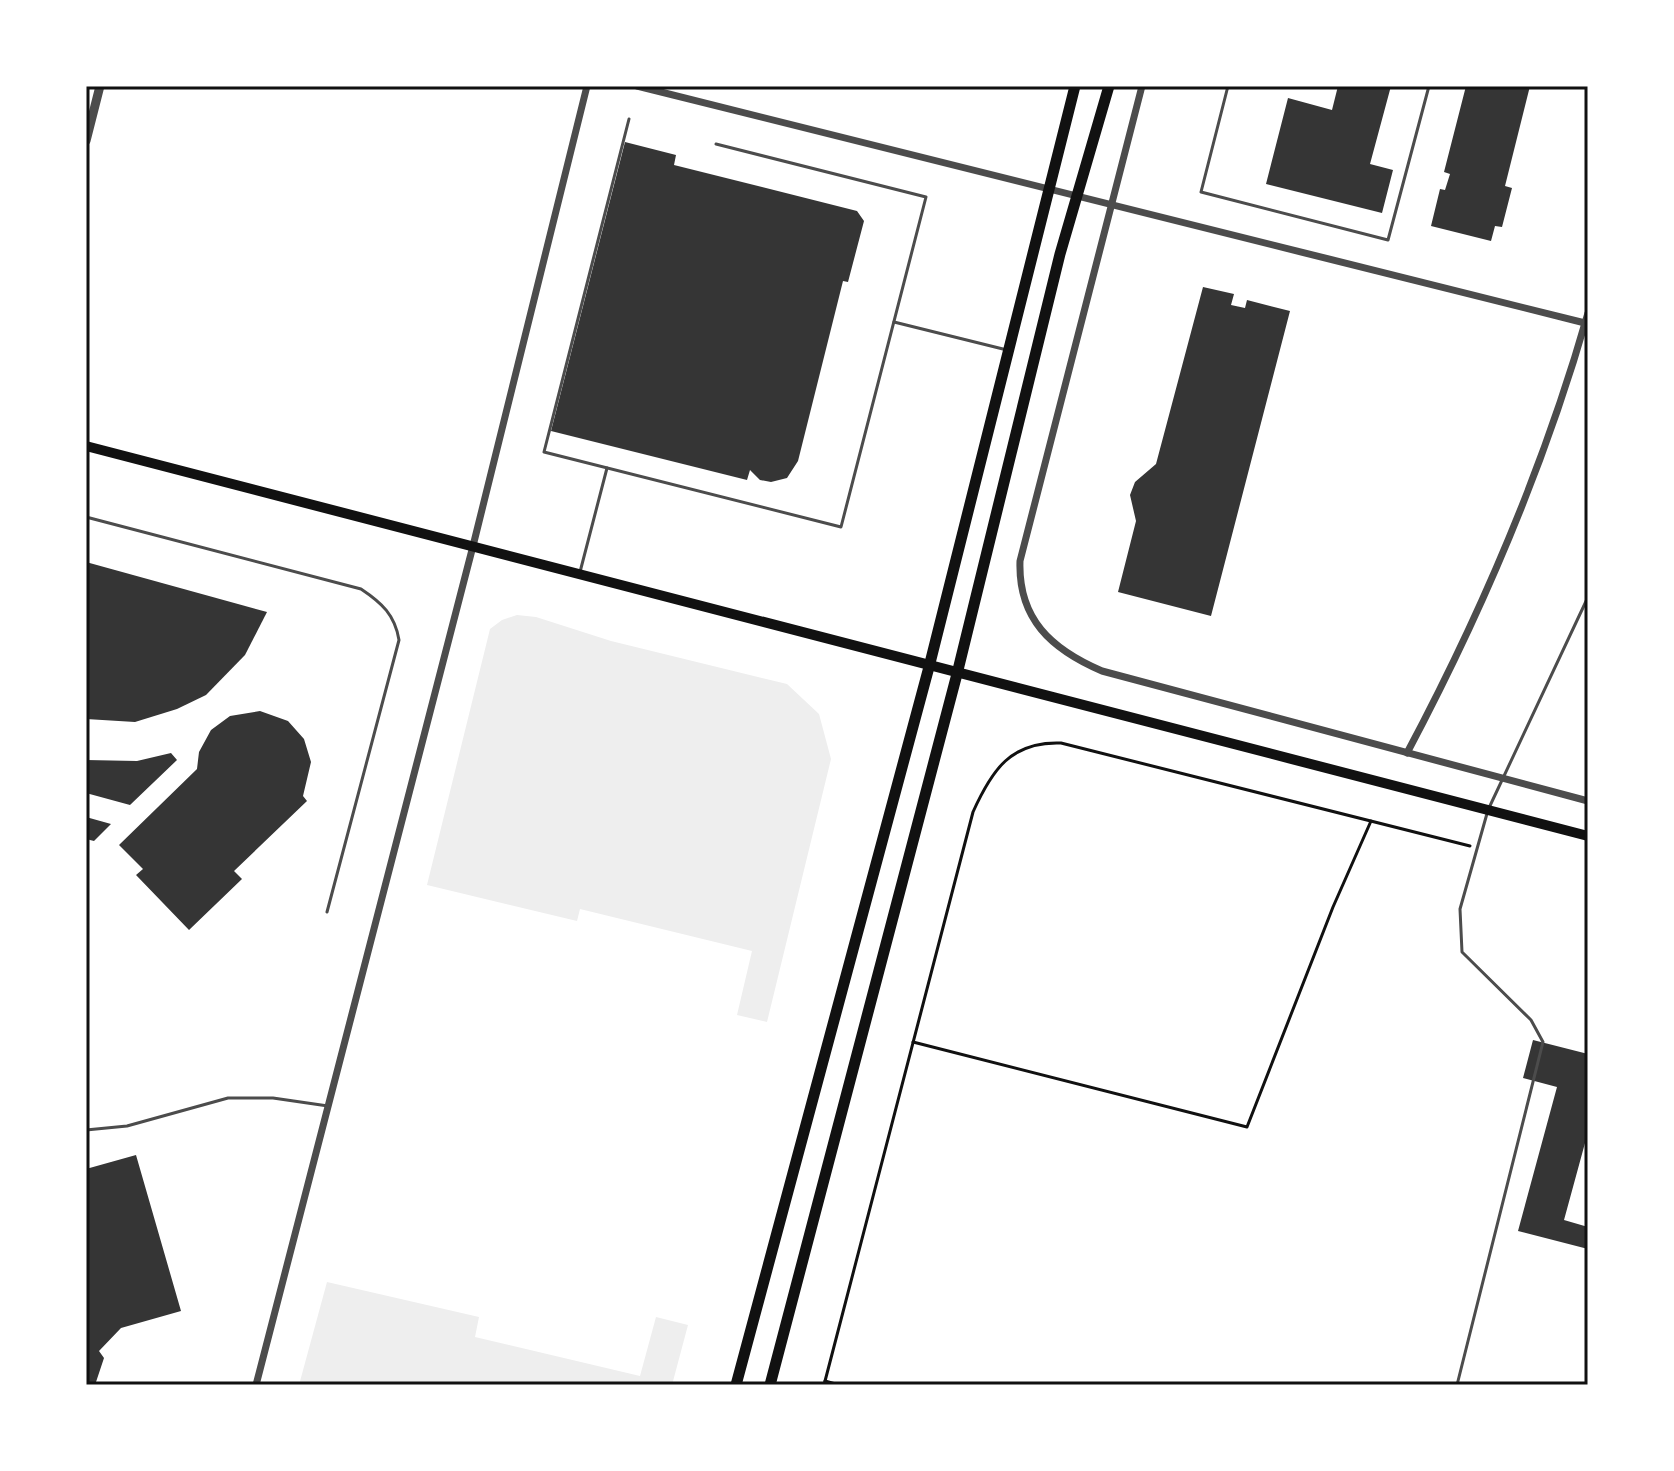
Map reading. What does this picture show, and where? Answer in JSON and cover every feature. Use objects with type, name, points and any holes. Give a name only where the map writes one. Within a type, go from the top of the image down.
[{"type":"main road","points":[[736,1385],[929,667],[1075,86]]},
{"type":"main road","points":[[770,1385],[957,674],[1076,198],[1109,86]]},
{"type":"main road","points":[[86,446],[1588,836]]},
{"type":"street","points":[[86,141],[100,86]]},
{"type":"street","points":[[256,1385],[473,546],[587,86]]},
{"type":"street","points":[[637,86],[1585,323]]},
{"type":"street","points":[[1142,86],[1020,561],[1019,586],[1035,622],[1050,641],[1072,658],[1102,671],[1588,801]]},
{"type":"street","points":[[1407,753],[1453,665],[1512,534],[1545,451],[1588,313]]},
{"type":"lane","points":[[1228,86],[1201,192],[1388,240],[1429,86]]},
{"type":"lane","points":[[629,119],[544,452],[841,527],[926,197],[716,144]]},
{"type":"lane","points":[[894,322],[1009,351]]},
{"type":"lane","points":[[579,574],[607,468]]},
{"type":"lane","points":[[86,517],[361,589],[380,601],[396,622],[399,640],[327,912]]},
{"type":"lane","points":[[1457,1385],[1543,1042],[1531,1020],[1462,952],[1460,909],[1488,810],[1588,597]]},
{"type":"lane","points":[[86,1130],[127,1126],[228,1098],[273,1098],[328,1106]]},
{"type":"path","points":[[839,1385],[824,1383],[973,812],[987,781],[1007,758],[1038,742],[1061,743],[1478,848]]},
{"type":"path","points":[[913,1042],[1247,1127],[1322,934],[1371,821]]},
{"type":"shaded area","points":[[517,615],[536,617],[611,641],[787,684],[819,714],[831,759],[767,1022],[737,1015],[752,951],[580,909],[577,921],[427,885],[490,629],[502,620]]},
{"type":"shaded area","points":[[327,1282],[479,1317],[475,1337],[640,1376],[656,1317],[688,1325],[672,1385],[299,1385]]},
{"type":"building","points":[[1338,86],[1391,86],[1370,164],[1393,170],[1382,213],[1266,184],[1288,98],[1332,110]]},
{"type":"building","points":[[1466,86],[1530,86],[1505,186],[1512,188],[1502,227],[1495,226],[1491,241],[1431,226],[1440,189],[1445,190],[1450,174],[1444,172]]},
{"type":"building","points":[[625,142],[676,155],[674,165],[857,211],[864,221],[848,282],[843,281],[798,461],[787,478],[771,482],[760,480],[750,470],[747,480],[551,431]]},
{"type":"building","points":[[1203,287],[1234,294],[1231,305],[1245,308],[1247,300],[1290,311],[1211,616],[1118,592],[1136,521],[1130,495],[1135,482],[1156,464]]},
{"type":"building","points":[[86,562],[267,612],[245,655],[206,695],[177,709],[135,722],[86,719]]},
{"type":"building","points":[[260,711],[288,721],[304,739],[311,762],[303,796],[307,801],[234,871],[242,879],[189,930],[136,875],[143,869],[119,845],[197,769],[199,752],[211,730],[230,716]]},
{"type":"building","points":[[171,753],[177,760],[130,805],[86,793],[86,760],[137,761]]},
{"type":"building","points":[[86,817],[111,824],[94,841],[86,839]]},
{"type":"building","points":[[1533,1040],[1588,1054],[1588,1132],[1564,1220],[1588,1227],[1588,1249],[1518,1231],[1557,1087],[1523,1078]]},
{"type":"building","points":[[136,1155],[181,1311],[121,1328],[99,1351],[104,1358],[95,1385],[86,1385],[86,1169]]}]
